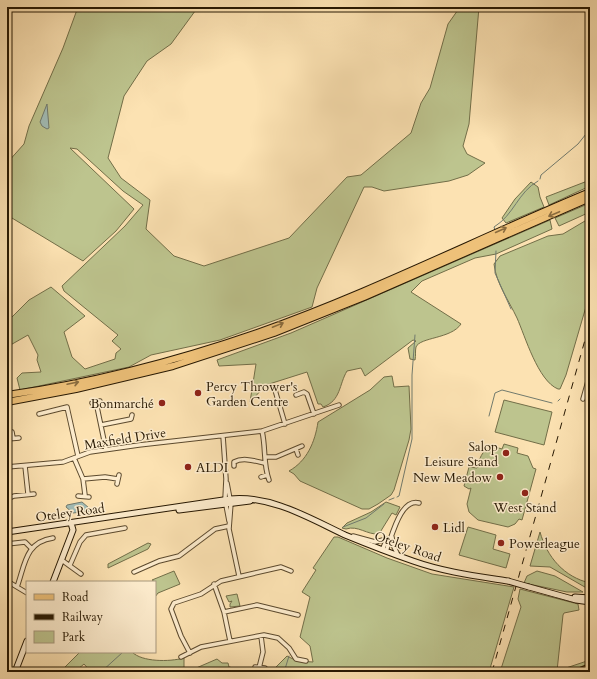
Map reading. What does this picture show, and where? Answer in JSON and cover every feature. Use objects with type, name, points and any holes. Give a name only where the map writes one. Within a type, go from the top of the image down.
[{"type":"highway","points":[[7,395],[55,387],[174,360],[258,332],[363,291],[590,192]]},
{"type":"highway","points":[[7,402],[76,389],[172,366],[274,333],[364,296],[590,198]]},
{"type":"main road","name":"Oteley Road","points":[[7,532],[228,501],[253,500],[288,509],[346,535],[399,556],[457,573],[508,581],[576,600],[590,602]]},
{"type":"main road","points":[[53,581],[63,561],[73,530],[80,524],[104,518]]},
{"type":"main road","points":[[69,523],[73,530]]},
{"type":"main road","points":[[69,523],[70,538]]},
{"type":"main road","name":"Oteley Road","points":[[562,595],[590,598]]},
{"type":"main road","points":[[15,672],[26,644]]},
{"type":"main road","points":[[578,672],[590,667]]},
{"type":"street","points":[[583,399],[590,374]]},
{"type":"street","points":[[275,390],[285,424]]},
{"type":"street","points":[[296,394],[304,392],[308,394],[314,414]]},
{"type":"street","points":[[96,402],[106,450]]},
{"type":"street","name":"Maxfield Drive","points":[[7,467],[63,462],[76,457],[106,450],[139,445],[262,431],[339,405]]},
{"type":"street","points":[[43,418],[40,413],[67,407],[76,457],[87,496],[78,496]]},
{"type":"street","points":[[101,425],[132,418]]},
{"type":"street","points":[[262,431],[265,457],[264,463],[269,480]]},
{"type":"street","points":[[12,432],[13,438]]},
{"type":"street","points":[[222,436],[229,525],[240,576]]},
{"type":"street","points":[[7,439],[19,438]]},
{"type":"street","points":[[265,457],[276,457],[302,446]]},
{"type":"street","points":[[296,449],[298,455]]},
{"type":"street","points":[[233,463],[247,460],[264,463]]},
{"type":"street","points":[[25,466],[28,494]]},
{"type":"street","points":[[261,477],[267,474]]},
{"type":"street","points":[[82,479],[105,477],[118,479]]},
{"type":"street","points":[[7,499],[34,494]]},
{"type":"street","points":[[384,550],[406,505],[414,501],[419,502]]},
{"type":"street","points":[[134,572],[164,559],[179,556],[215,529],[229,525]]},
{"type":"street","points":[[70,565],[80,542],[86,535],[122,530]]},
{"type":"street","points":[[384,550],[387,539],[392,534]]},
{"type":"street","points":[[392,534],[393,545],[399,556]]},
{"type":"street","points":[[346,535],[375,542],[387,539]]},
{"type":"street","points":[[17,587],[31,548],[39,541],[53,538]]},
{"type":"street","points":[[7,544],[25,542],[31,548]]},
{"type":"street","points":[[63,561],[70,565],[76,573],[81,574]]},
{"type":"street","points":[[190,653],[177,628],[171,606],[176,602],[202,593],[214,584],[240,576],[281,567],[287,568],[291,571]]},
{"type":"street","points":[[143,568],[145,573]]},
{"type":"street","points":[[285,573],[287,568]]},
{"type":"street","points":[[7,581],[26,592]]},
{"type":"street","points":[[214,584],[224,612],[230,641]]},
{"type":"street","points":[[224,612],[257,605],[298,615]]},
{"type":"street","points":[[291,619],[292,614]]},
{"type":"street","points":[[181,657],[201,647],[261,636],[278,638],[289,648],[296,659],[306,661]]},
{"type":"street","points":[[261,636],[263,652],[257,667],[265,668]]},
{"type":"street","points":[[285,651],[289,648]]},
{"type":"green space","points":[[78,7],[198,7],[171,44],[147,61],[124,96],[108,158],[121,178],[150,200],[146,229],[174,256],[204,266],[289,238],[347,177],[361,175],[411,133],[421,103],[430,88],[448,24],[460,7],[479,7],[469,124],[463,146],[467,154],[485,163],[468,175],[449,181],[384,191],[372,187],[364,187],[317,288],[312,307],[220,340],[151,355],[129,367],[20,390],[17,378],[22,373],[41,372],[37,360],[38,355],[28,335],[7,347],[7,322],[29,300],[51,287],[85,316],[64,332],[72,357],[85,369],[115,359],[116,353],[121,349],[112,341],[118,335],[64,291],[62,286],[125,226],[143,205],[123,191],[77,149],[70,148],[134,209],[116,231],[83,261],[7,215],[7,163],[24,144],[29,126],[63,48]]},
{"type":"green space","points":[[590,180],[590,186],[549,205],[546,197]]},
{"type":"green space","points":[[531,182],[538,187],[544,207],[506,223],[502,218],[515,199]]},
{"type":"green space","points":[[590,203],[590,212],[559,226],[555,218]]},
{"type":"green space","points":[[590,218],[590,293],[566,375],[560,389],[558,389],[544,377],[538,368],[517,318],[497,278],[494,264],[500,256],[548,236],[563,234]]},
{"type":"green space","points":[[550,220],[552,229],[496,254],[475,258],[422,281],[411,292],[461,324],[450,333],[423,341],[419,344],[416,347],[415,360],[410,359],[408,348],[416,341],[413,340],[365,376],[361,368],[347,371],[339,392],[333,401],[323,407],[321,404],[318,404],[307,372],[266,385],[250,402],[256,364],[219,366],[217,360],[291,333]]},
{"type":"green space","points":[[392,376],[394,387],[409,386],[411,429],[394,490],[391,495],[369,509],[362,509],[300,481],[289,471],[301,462],[309,450],[315,437],[318,422],[370,390],[384,377]]},
{"type":"green space","points":[[504,400],[552,412],[544,445],[495,432]]},
{"type":"green space","name":"New Meadow","points":[[504,444],[518,448],[517,453],[528,456],[533,468],[536,469],[522,520],[519,519],[515,524],[508,527],[478,520],[469,512],[467,504],[471,488],[469,489],[464,486],[469,467],[477,468],[484,451],[495,449],[495,447],[502,449]]},
{"type":"green space","points":[[386,502],[400,507],[396,515],[392,513],[379,534],[370,533],[355,528],[342,528],[347,523],[371,512]]},
{"type":"green space","points":[[468,527],[496,535],[493,549],[510,554],[506,568],[459,555]]},
{"type":"green space","points":[[540,532],[547,550],[558,565],[572,576],[590,583],[590,590],[550,567],[530,566]]},
{"type":"green space","points":[[334,537],[338,537],[387,558],[432,574],[514,587],[489,672],[271,672],[287,656],[297,661],[313,662],[310,646],[300,637],[310,597],[302,592],[316,570],[313,568]]},
{"type":"green space","points":[[148,543],[151,544],[148,549],[108,568],[108,564]]},
{"type":"green space","points":[[174,571],[180,584],[158,593],[156,596],[156,581],[152,580]]},
{"type":"green space","points":[[537,571],[555,576],[583,592],[567,592],[524,583],[527,576]]},
{"type":"green space","points":[[520,589],[578,604],[579,610],[564,613],[563,615],[557,671],[590,660],[590,665],[571,672],[500,672],[521,607],[518,599]]},
{"type":"green space","points":[[237,594],[240,606],[230,607],[232,601],[229,602],[226,596]]},
{"type":"green space","points":[[79,653],[133,653],[142,658],[156,660],[184,658],[184,672],[91,672],[84,664],[72,672],[63,669]]},
{"type":"green space","points":[[217,659],[222,663],[228,663],[229,667],[244,670],[268,670],[271,672],[187,672]]},
{"type":"water","points":[[47,104],[49,128],[47,129],[42,126],[40,122]]},
{"type":"water","points":[[82,502],[89,508],[90,511],[73,513],[66,507],[67,505]]},
{"type":"waterway","points":[[540,179],[541,175],[578,144],[590,129]]},
{"type":"waterway","points":[[495,230],[494,227],[501,222],[526,191],[538,181]]},
{"type":"waterway","points":[[496,251],[495,273],[511,309]]},
{"type":"waterway","points":[[397,497],[399,496],[412,439],[412,375],[415,335]]},
{"type":"waterway","points":[[489,416],[495,393],[502,390],[552,403]]},
{"type":"waterway","points":[[389,500],[394,498]]},
{"type":"waterway","points":[[343,527],[366,518],[384,504]]},
{"type":"waterway","points":[[101,672],[122,653]]},
{"type":"waterway","points":[[278,672],[285,669],[289,656]]},
{"type":"railway","points":[[492,672],[590,322]]},
{"type":"place","name":"Percy Thrower's Garden Centre","points":[[198,393]]},
{"type":"place","name":"Bonmarché","points":[[162,403]]},
{"type":"place","name":"Salop Leisure Stand","points":[[506,453]]},
{"type":"place","name":"ALDI","points":[[188,467]]},
{"type":"place","name":"New Meadow","points":[[500,477]]},
{"type":"place","name":"West Stand","points":[[525,493]]},
{"type":"place","name":"Lidl","points":[[435,527]]},
{"type":"place","name":"Powerleague","points":[[501,543]]}]
